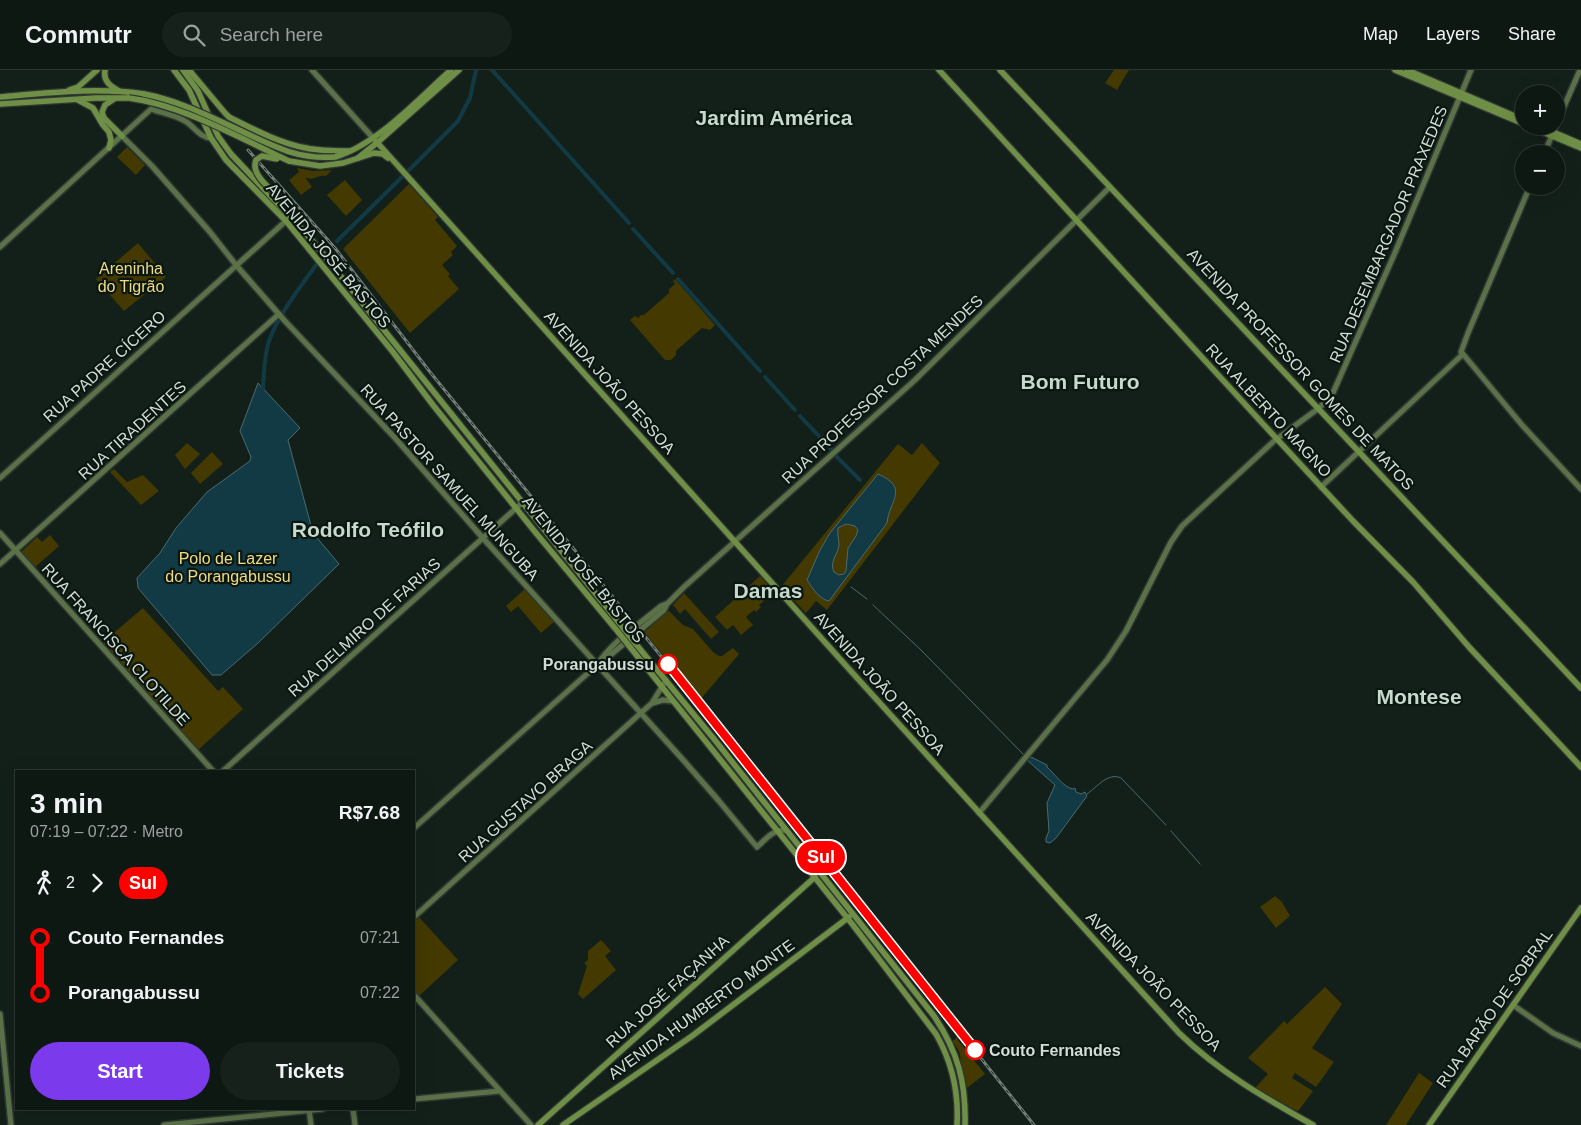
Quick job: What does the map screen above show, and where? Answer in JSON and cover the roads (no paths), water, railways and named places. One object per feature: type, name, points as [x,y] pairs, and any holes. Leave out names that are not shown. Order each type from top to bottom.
[{"type":"main road","points":[[58,92],[78,87],[97,70]]},
{"type":"main road","points":[[105,70],[106,81],[121,92],[174,108],[289,161]]},
{"type":"main road","name":"AVENIDA JOSÉ BASTOS","points":[[174,70],[189,90],[211,138],[226,160],[290,218],[433,405],[516,508],[633,645],[666,680],[934,1016],[956,1054],[965,1092],[965,1125]]},
{"type":"main road","name":"AVENIDA JOSÉ BASTOS","points":[[183,70],[198,91],[218,136],[240,165],[311,239],[523,502],[621,631]]},
{"type":"main road","points":[[189,70],[229,117],[303,148],[349,152]]},
{"type":"main road","points":[[358,158],[451,70]]},
{"type":"main road","points":[[0,104],[117,98],[129,95],[152,96],[177,103],[276,147],[294,153],[316,158],[335,157],[376,141],[459,70]]},
{"type":"main road","name":"RUA ALBERTO MAGNO","points":[[939,70],[1581,767]]},
{"type":"main road","name":"AVENIDA PROFESSOR GOMES DE MATOS","points":[[1000,70],[1581,688]]},
{"type":"main road","points":[[1395,70],[1515,116]]},
{"type":"main road","points":[[1407,70],[1515,120]]},
{"type":"main road","points":[[0,97],[58,92],[121,92]]},
{"type":"main road","points":[[117,98],[105,105],[102,114],[122,136]]},
{"type":"main road","points":[[76,99],[93,108],[102,125],[109,132],[111,140],[108,148]]},
{"type":"main road","points":[[1562,135],[1581,148]]},
{"type":"main road","points":[[1564,135],[1581,144]]},
{"type":"main road","name":"AVENIDA JOÃO PESSOA","points":[[376,141],[734,541],[1183,1037],[1215,1066],[1235,1080],[1270,1102],[1313,1125]]},
{"type":"main road","points":[[290,218],[282,200],[255,171],[255,163],[258,158],[265,156],[283,161],[313,165],[335,164],[380,153],[394,162]]},
{"type":"main road","name":"AVENIDA JOSÉ BASTOS","points":[[633,645],[672,701],[848,918],[928,1022],[944,1050],[952,1071],[956,1090],[957,1125]]},
{"type":"main road","name":"RUA JOSÉ FAÇANHA","points":[[538,1125],[815,877]]},
{"type":"main road","name":"RUA BARÃO DE SOBRAL","points":[[1429,1125],[1581,908]]},
{"type":"main road","name":"AVENIDA HUMBERTO MONTE","points":[[563,1125],[692,1036],[853,914]]},
{"type":"main road","points":[[892,975],[898,970]]},
{"type":"street","points":[[312,70],[376,141]]},
{"type":"street","name":"RUA DESEMBARGADOR PRAXEDES","points":[[979,813],[1108,660],[1178,531],[1200,508],[1277,438],[1331,396],[1394,255],[1471,70]]},
{"type":"street","points":[[1565,105],[1580,70]]},
{"type":"street","points":[[0,247],[151,109],[185,121],[207,138],[211,138]]},
{"type":"street","name":"RUA PASTOR SAMUEL MUNGUBA","points":[[122,136],[182,200],[281,317],[396,439],[719,801],[757,847],[776,831]]},
{"type":"street","name":"RUA PROFESSOR COSTA MENDES","points":[[415,827],[664,610],[667,604],[684,587],[734,541],[945,352],[1110,187]]},
{"type":"street","points":[[1322,488],[1462,353],[1468,333],[1526,195]]},
{"type":"street","name":"RUA PADRE CÍCERO","points":[[0,478],[290,218]]},
{"type":"street","name":"RUA TIRADENTES","points":[[0,564],[281,317]]},
{"type":"street","points":[[1462,353],[1522,425],[1581,489]]},
{"type":"street","name":"RUA DELMIRO DE FARIAS","points":[[224,770],[523,502]]},
{"type":"street","name":"RUA FRANCISCA CLOTILDE","points":[[0,533],[211,770]]},
{"type":"street","name":"RUA GUSTAVO BRAGA","points":[[415,916],[641,714],[652,703],[666,680]]},
{"type":"street","points":[[652,703],[663,700],[672,701]]},
{"type":"street","points":[[776,831],[781,829],[787,831]]},
{"type":"street","points":[[415,997],[531,1125]]},
{"type":"street","points":[[1513,1005],[1553,1033],[1581,1046]]},
{"type":"street","points":[[0,1014],[11,1125]]},
{"type":"street","points":[[415,1100],[500,1091]]},
{"type":"street","points":[[164,1125],[301,1110]]},
{"type":"street","points":[[310,1110],[311,1125]]},
{"type":"street","points":[[353,1110],[354,1125]]},
{"type":"water","name":"Polo de Lazer do Porangabussu","points":[[258,383],[300,428],[288,440],[313,533],[339,564],[258,643],[221,675],[212,675],[138,588],[137,578],[160,553],[176,528],[207,492],[250,461],[251,457],[240,431]]},
{"type":"water","points":[[878,474],[893,484],[895,496],[887,523],[829,601],[819,596],[807,580],[820,550],[830,533]],"holes":[[[846,524],[855,526],[858,530],[848,548],[846,571],[844,574],[839,575],[834,572],[833,568],[833,561],[839,545],[838,528]]]},
{"type":"water","points":[[1031,757],[1047,765],[1066,786],[1075,788],[1076,792],[1081,794],[1085,792],[1087,796],[1056,838],[1050,843],[1046,842],[1049,831],[1047,803],[1055,785],[1027,760]]},
{"type":"waterway","points":[[409,170],[458,121],[470,98],[476,70]]},
{"type":"waterway","points":[[492,70],[629,223]]},
{"type":"waterway","points":[[337,241],[402,177]]},
{"type":"waterway","points":[[633,229],[673,273]]},
{"type":"waterway","points":[[263,388],[264,364],[273,331],[290,302],[316,265]]},
{"type":"waterway","points":[[678,279],[760,371]]},
{"type":"waterway","points":[[765,377],[795,410]]},
{"type":"waterway","points":[[800,416],[832,450]]},
{"type":"waterway","points":[[835,455],[860,480]]},
{"type":"waterway","points":[[851,587],[867,599]]},
{"type":"waterway","points":[[873,605],[921,650],[1025,756]]},
{"type":"waterway","points":[[1087,794],[1107,779],[1112,777],[1121,778],[1166,825]]},
{"type":"waterway","points":[[1171,831],[1200,864]]},
{"type":"railway","points":[[248,150],[335,248],[430,372],[669,666],[1034,1125]]},
{"type":"metro line","name":"Sul","points":[[668,664],[975,1050]]},
{"type":"place","name":"Porangabussu","points":[[668,664]]},
{"type":"place","name":"Couto Fernandes","points":[[975,1050]]},
{"type":"district","name":"Jardim América","points":[[774,118]]},
{"type":"district","name":"Bom Futuro","points":[[1080,382]]},
{"type":"district","name":"Rodolfo Teófilo","points":[[368,530]]},
{"type":"district","name":"Damas","points":[[768,591]]},
{"type":"district","name":"Montese","points":[[1419,697]]},
{"type":"park label","name":"Areninha do Tigrão","points":[[131,277]]}]
